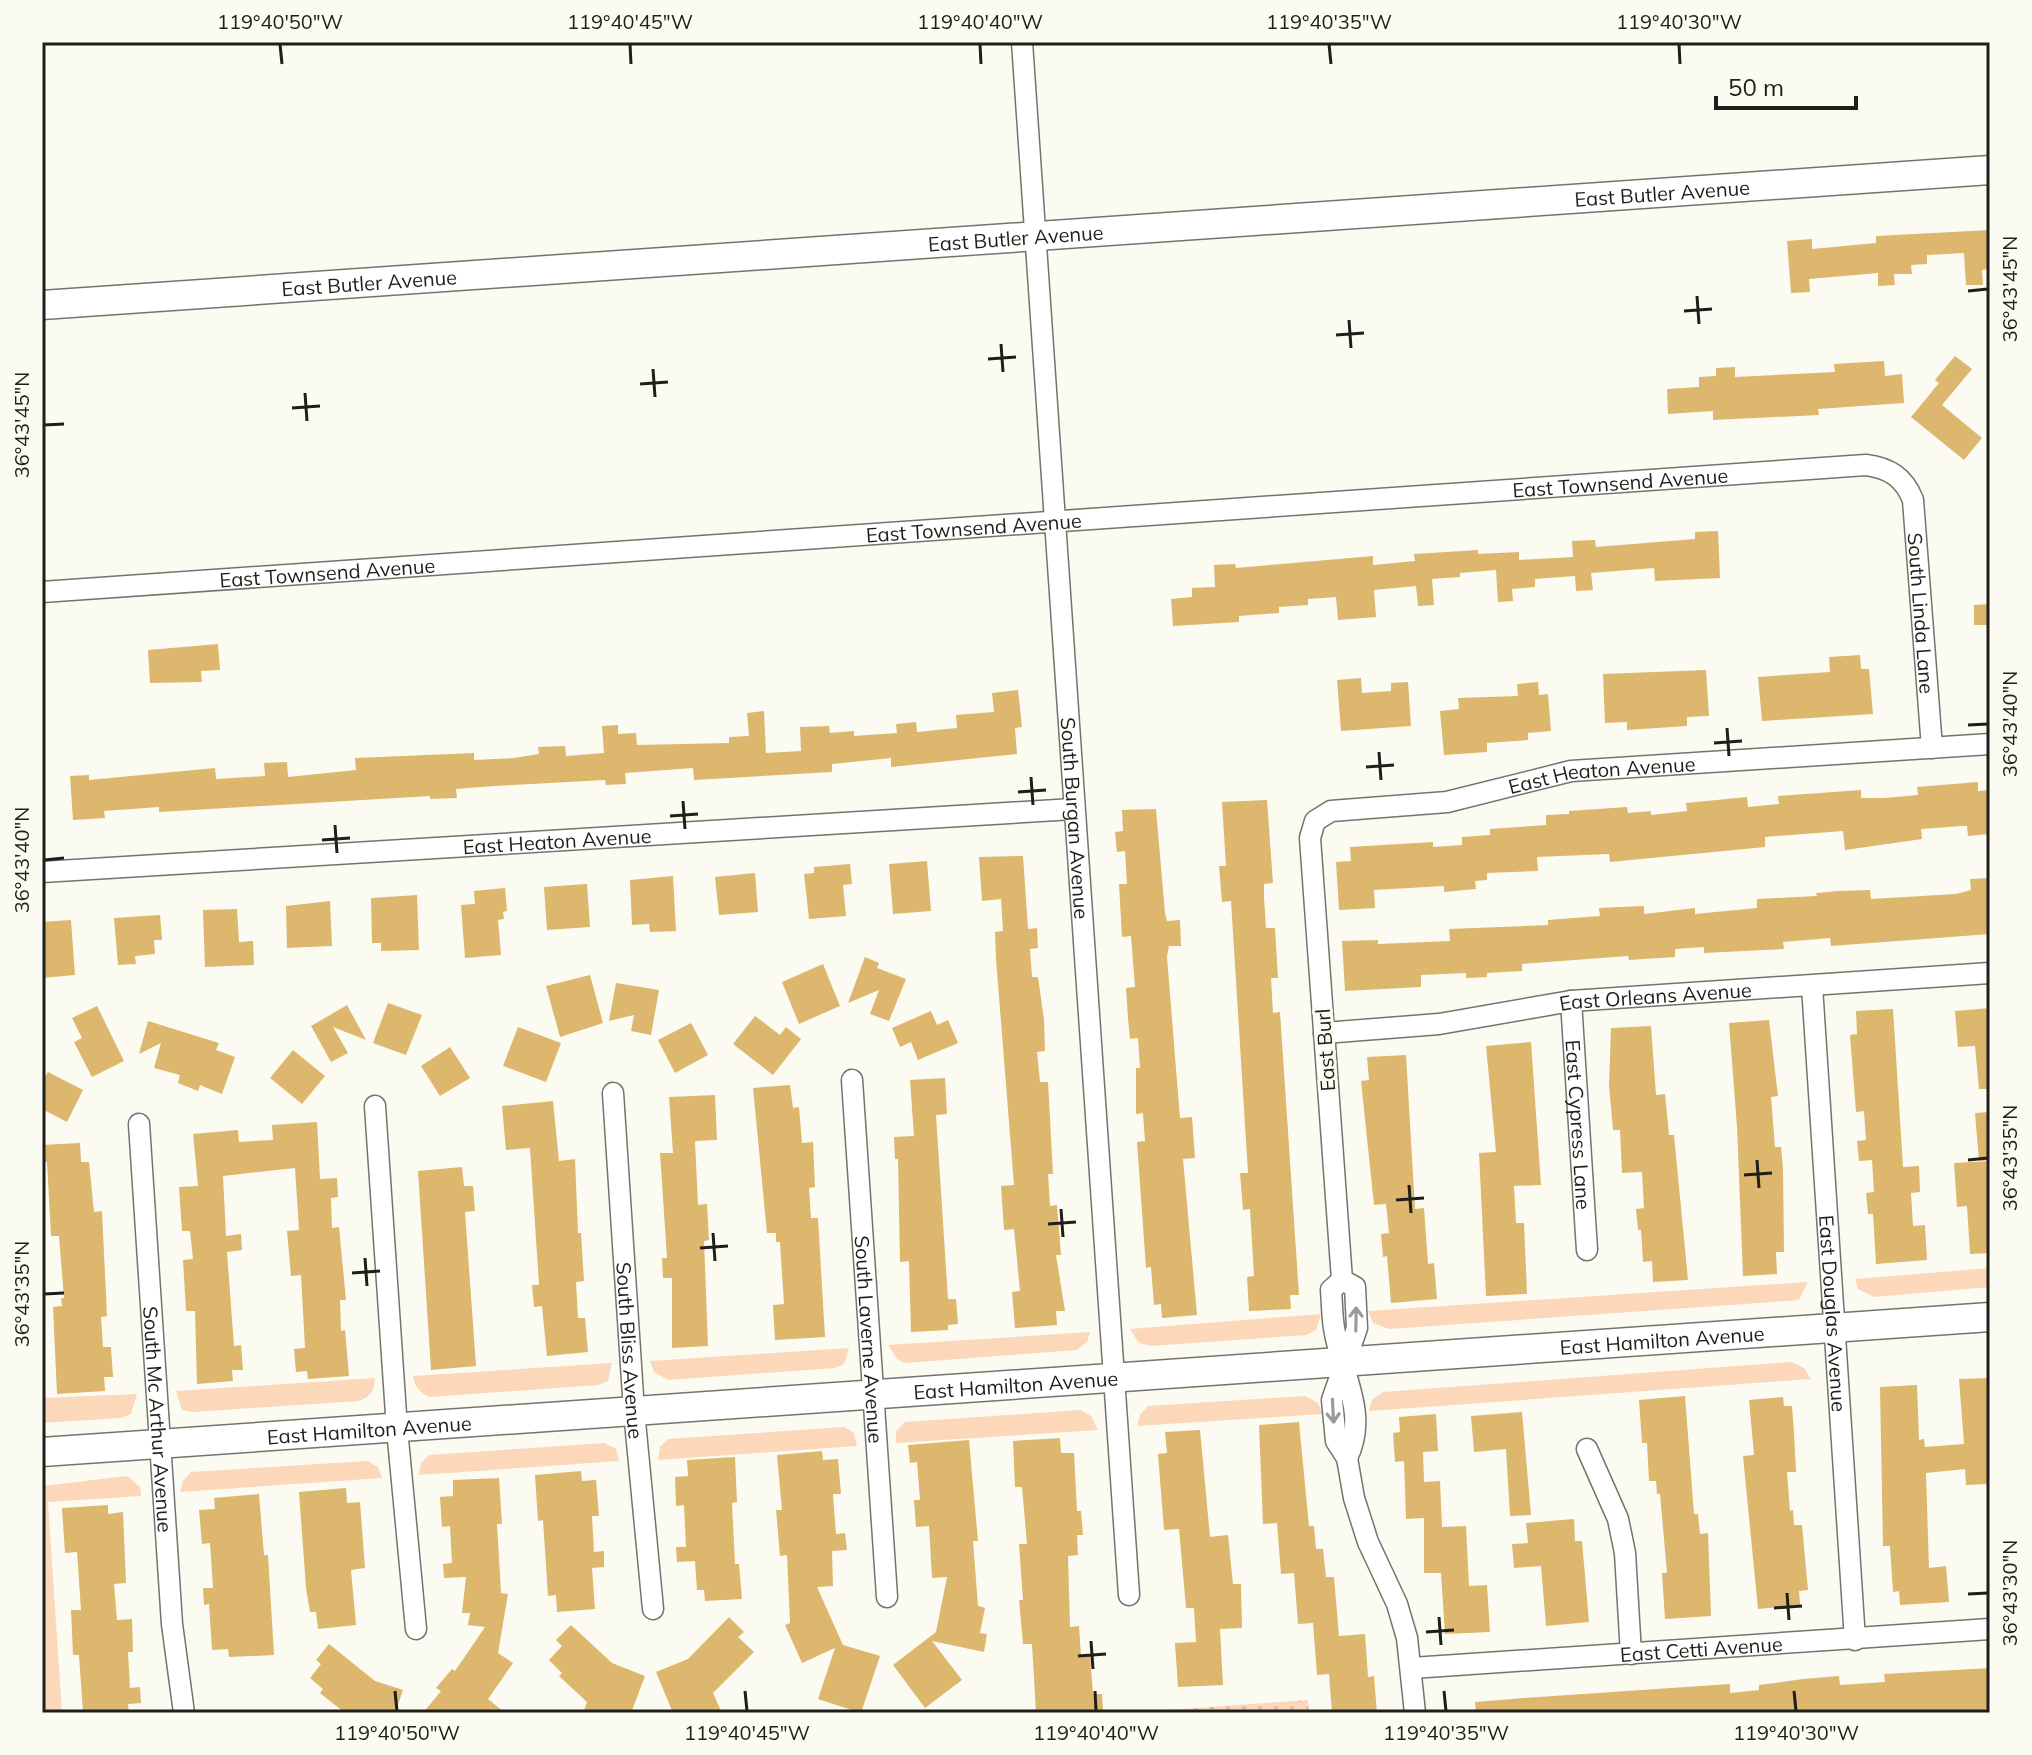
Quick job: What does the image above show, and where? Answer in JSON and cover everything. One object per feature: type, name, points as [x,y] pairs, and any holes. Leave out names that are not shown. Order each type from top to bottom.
[{"type":"street","name":"South Burgan Avenue","points":[[1022,42],[1129,1595]]},
{"type":"street","name":"East Butler Avenue","points":[[42,305],[1990,170]]},
{"type":"street","name":"East Townsend Avenue","points":[[42,592],[1866,465],[1880,467],[1903,480]]},
{"type":"street","name":"South Linda Lane","points":[[1903,480],[1915,511],[1932,748]]},
{"type":"street","name":"East Heaton Avenue","points":[[1315,821],[1331,811],[1469,798],[1571,771],[1990,744]]},
{"type":"street","name":"East Heaton Avenue","points":[[42,872],[1073,809]]},
{"type":"street","name":"East Burl","points":[[1315,821],[1310,838],[1342,1280],[1331,1290],[1334,1329],[1344,1363]]},
{"type":"street","name":"East Orleans Avenue","points":[[1324,1033],[1439,1024],[1571,1001],[1990,973]]},
{"type":"street","name":"East Douglas Avenue","points":[[1812,986],[1855,1640]]},
{"type":"street","name":"East Cypress Lane","points":[[1571,1001],[1587,1250]]},
{"type":"street","name":"South Laverne Avenue","points":[[852,1080],[887,1597]]},
{"type":"street","name":"South Bliss Avenue","points":[[613,1093],[634,1411],[653,1609]]},
{"type":"street","points":[[375,1106],[397,1429],[416,1629]]},
{"type":"street","name":"South Mc Arthur Avenue","points":[[139,1124],[158,1444],[172,1624],[184,1713]]},
{"type":"street","name":"East Hamilton Avenue","points":[[42,1452],[1990,1317]]},
{"type":"street","points":[[1344,1363],[1332,1400],[1336,1441],[1347,1458],[1354,1498],[1368,1542],[1397,1604],[1412,1668],[1415,1713]]},
{"type":"street","points":[[1587,1449],[1618,1519],[1625,1553],[1631,1654]]},
{"type":"street","name":"East Cetti Avenue","points":[[1412,1668],[1990,1629]]},
{"type":"shaded area","points":[[1990,1268],[1990,1287],[1874,1297],[1858,1289],[1855,1279]]},
{"type":"shaded area","points":[[1808,1282],[1799,1300],[1389,1329],[1373,1323],[1368,1311]]},
{"type":"shaded area","points":[[1321,1314],[1316,1330],[1306,1335],[1150,1346],[1139,1343],[1130,1329]]},
{"type":"shaded area","points":[[1090,1332],[1087,1342],[1077,1350],[905,1363],[897,1359],[888,1345]]},
{"type":"shaded area","points":[[849,1348],[844,1364],[835,1368],[668,1380],[654,1372],[650,1361]]},
{"type":"shaded area","points":[[1791,1362],[1804,1368],[1811,1379],[1369,1411],[1372,1400],[1383,1392]]},
{"type":"shaded area","points":[[612,1363],[608,1381],[598,1385],[429,1397],[418,1389],[413,1376]]},
{"type":"shaded area","points":[[375,1378],[371,1393],[358,1401],[193,1412],[182,1410],[176,1391]]},
{"type":"shaded area","points":[[137,1394],[131,1414],[120,1418],[42,1423],[42,1398]]},
{"type":"shaded area","points":[[1305,1396],[1318,1403],[1323,1414],[1137,1426],[1140,1415],[1148,1406]]},
{"type":"shaded area","points":[[1080,1410],[1091,1416],[1098,1430],[896,1443],[896,1431],[905,1422]]},
{"type":"shaded area","points":[[844,1427],[854,1433],[857,1446],[658,1460],[660,1447],[668,1439]]},
{"type":"shaded area","points":[[605,1443],[616,1449],[619,1461],[419,1475],[421,1463],[429,1455]]},
{"type":"shaded area","points":[[367,1461],[378,1467],[382,1478],[180,1492],[183,1481],[191,1472]]},
{"type":"shaded area","points":[[127,1476],[140,1487],[141,1496],[48,1502],[62,1713],[42,1713],[42,1486]]},
{"type":"shaded area","points":[[1308,1700],[1309,1713],[1120,1713],[1141,1712]]},
{"type":"building","points":[[1990,230],[1990,269],[1982,270],[1983,285],[1966,285],[1964,253],[1927,255],[1927,264],[1911,265],[1912,274],[1894,274],[1895,285],[1878,286],[1878,273],[1809,279],[1810,292],[1791,293],[1787,241],[1812,239],[1812,249],[1876,243],[1876,236]]},
{"type":"building","points":[[1955,356],[1972,369],[1942,405],[1982,438],[1964,460],[1911,417],[1939,383],[1935,380]]},
{"type":"building","points":[[1884,361],[1885,376],[1902,374],[1904,403],[1818,409],[1819,415],[1713,420],[1713,411],[1668,414],[1667,389],[1699,387],[1699,377],[1716,376],[1716,368],[1735,367],[1735,377],[1835,372],[1834,364]]},
{"type":"building","points":[[1718,531],[1720,578],[1655,581],[1654,568],[1591,573],[1593,590],[1576,591],[1575,576],[1535,579],[1535,587],[1512,589],[1513,601],[1498,602],[1496,570],[1460,573],[1460,577],[1432,579],[1434,605],[1418,606],[1416,586],[1374,590],[1376,617],[1338,620],[1336,597],[1308,599],[1308,605],[1279,607],[1279,613],[1239,616],[1239,622],[1173,626],[1171,599],[1192,597],[1192,588],[1215,587],[1214,565],[1235,564],[1236,568],[1373,556],[1373,565],[1415,561],[1414,554],[1478,550],[1478,554],[1519,552],[1519,560],[1573,557],[1572,541],[1595,540],[1596,547],[1695,539],[1695,532]]},
{"type":"building","points":[[1990,604],[1990,625],[1974,625],[1974,605]]},
{"type":"building","points":[[218,644],[220,670],[201,671],[202,682],[150,683],[148,650]]},
{"type":"building","points":[[1860,655],[1861,669],[1869,669],[1873,714],[1762,721],[1758,677],[1830,672],[1829,657]]},
{"type":"building","points":[[1706,670],[1709,716],[1687,717],[1687,726],[1627,730],[1627,722],[1605,723],[1603,674]]},
{"type":"building","points":[[1361,678],[1362,693],[1391,691],[1391,683],[1408,682],[1411,726],[1341,731],[1337,680]]},
{"type":"building","points":[[1538,682],[1539,695],[1548,694],[1551,731],[1528,733],[1528,740],[1487,743],[1487,752],[1444,755],[1440,711],[1459,709],[1458,698],[1518,696],[1517,684]]},
{"type":"building","points":[[1018,690],[1022,727],[1015,728],[1017,754],[891,767],[891,758],[832,764],[832,772],[694,780],[693,768],[625,773],[626,784],[606,785],[605,780],[456,789],[457,798],[430,799],[430,796],[159,812],[159,807],[104,811],[105,818],[73,820],[70,776],[89,775],[89,780],[215,768],[216,779],[265,776],[264,763],[287,762],[288,777],[356,770],[355,758],[474,753],[474,760],[514,758],[539,754],[538,747],[565,746],[566,756],[604,753],[602,726],[618,725],[618,734],[636,733],[637,745],[729,743],[729,737],[749,736],[747,713],[764,711],[766,753],[801,751],[800,727],[829,726],[830,733],[854,731],[854,736],[897,733],[896,724],[916,722],[917,732],[957,728],[956,715],[994,712],[992,693]]},
{"type":"building","points":[[1978,782],[1978,791],[1990,790],[1990,834],[1968,836],[1967,826],[1921,829],[1922,839],[1845,850],[1843,831],[1765,837],[1765,847],[1610,862],[1609,854],[1537,857],[1538,871],[1487,873],[1487,880],[1475,881],[1476,889],[1444,892],[1444,886],[1374,890],[1375,908],[1339,910],[1336,862],[1351,861],[1350,847],[1433,842],[1433,847],[1462,845],[1462,837],[1490,835],[1490,829],[1546,825],[1546,815],[1569,814],[1569,811],[1627,807],[1628,813],[1651,811],[1651,815],[1687,811],[1686,803],[1747,797],[1748,807],[1779,804],[1778,796],[1861,790],[1861,798],[1884,798],[1918,795],[1917,787]]},
{"type":"building","points":[[1267,800],[1273,883],[1264,884],[1264,898],[1266,928],[1275,928],[1278,978],[1271,978],[1273,1013],[1280,1012],[1299,1295],[1290,1295],[1291,1309],[1249,1311],[1247,1277],[1254,1276],[1250,1209],[1243,1210],[1240,1173],[1248,1173],[1231,901],[1222,902],[1219,866],[1226,866],[1222,802]]},
{"type":"building","points":[[1156,809],[1165,913],[1167,921],[1180,920],[1181,946],[1169,946],[1167,957],[1180,1118],[1192,1117],[1195,1158],[1183,1159],[1197,1315],[1162,1318],[1161,1304],[1154,1305],[1151,1267],[1146,1268],[1137,1142],[1145,1141],[1143,1113],[1136,1114],[1136,1068],[1140,1068],[1138,1038],[1130,1039],[1126,988],[1135,987],[1131,936],[1122,937],[1119,884],[1127,884],[1125,851],[1117,852],[1115,832],[1123,831],[1122,810]]},
{"type":"building","points":[[1023,856],[1028,929],[1037,928],[1038,948],[1030,949],[1032,977],[1038,977],[1045,1051],[1037,1052],[1040,1082],[1048,1082],[1053,1174],[1048,1174],[1050,1206],[1057,1205],[1061,1255],[1056,1255],[1065,1311],[1056,1311],[1057,1325],[1015,1328],[1012,1292],[1020,1291],[1014,1229],[1004,1230],[1001,1186],[1014,1185],[996,959],[995,932],[1003,931],[1001,899],[982,901],[979,857]]},
{"type":"building","points":[[927,861],[931,911],[893,914],[889,864]]},
{"type":"building","points":[[850,864],[852,884],[843,885],[846,916],[809,919],[804,874],[814,873],[814,867]]},
{"type":"building","points":[[755,873],[758,912],[719,915],[715,877]]},
{"type":"building","points":[[673,876],[676,931],[650,932],[649,924],[632,925],[630,880]]},
{"type":"building","points":[[1990,878],[1990,934],[1831,946],[1830,938],[1783,942],[1784,949],[1704,953],[1704,947],[1675,949],[1675,957],[1629,960],[1628,956],[1522,964],[1522,971],[1487,973],[1487,977],[1466,978],[1466,973],[1421,975],[1421,987],[1345,991],[1342,941],[1378,940],[1378,944],[1450,941],[1449,929],[1548,925],[1548,920],[1600,916],[1599,908],[1644,906],[1644,914],[1695,908],[1695,914],[1757,908],[1757,899],[1817,896],[1816,893],[1838,891],[1870,890],[1871,899],[1956,894],[1971,890],[1970,879]]},
{"type":"building","points":[[587,884],[590,927],[547,930],[544,887]]},
{"type":"building","points":[[505,888],[507,911],[503,912],[504,919],[498,920],[501,955],[465,958],[461,905],[475,904],[474,891]]},
{"type":"building","points":[[417,895],[419,950],[381,951],[381,943],[372,943],[371,898]]},
{"type":"building","points":[[330,901],[332,946],[287,948],[286,906]]},
{"type":"building","points":[[237,909],[239,942],[253,941],[254,965],[205,967],[203,910]]},
{"type":"building","points":[[160,915],[162,940],[154,940],[155,954],[135,956],[136,964],[118,965],[114,918]]},
{"type":"building","points":[[71,920],[75,975],[42,978],[42,922]]},
{"type":"building","points":[[865,957],[879,963],[877,968],[906,979],[889,1021],[870,1014],[879,990],[848,1003]]},
{"type":"building","points":[[823,964],[840,1006],[799,1024],[782,982]]},
{"type":"building","points":[[590,975],[603,1023],[560,1037],[546,986]]},
{"type":"building","points":[[616,983],[659,990],[651,1035],[631,1031],[634,1015],[609,1021]]},
{"type":"building","points":[[388,1003],[422,1015],[406,1055],[373,1043]]},
{"type":"building","points":[[347,1005],[366,1040],[333,1027],[348,1053],[331,1062],[311,1026]]},
{"type":"building","points":[[97,1006],[124,1061],[92,1077],[74,1042],[82,1038],[72,1018]]},
{"type":"building","points":[[1990,1008],[1990,1089],[1979,1089],[1975,1046],[1958,1047],[1955,1011]]},
{"type":"building","points":[[1893,1009],[1903,1167],[1919,1166],[1920,1192],[1911,1193],[1913,1226],[1925,1225],[1927,1260],[1876,1264],[1873,1214],[1868,1214],[1866,1193],[1874,1192],[1872,1160],[1859,1161],[1857,1141],[1866,1140],[1864,1111],[1856,1112],[1850,1035],[1857,1034],[1856,1011]]},
{"type":"building","points":[[931,1011],[937,1025],[948,1020],[958,1043],[918,1060],[911,1042],[900,1047],[892,1028]]},
{"type":"building","points":[[755,1016],[780,1035],[786,1027],[801,1039],[773,1075],[733,1044]]},
{"type":"building","points":[[1769,1020],[1778,1096],[1771,1097],[1775,1147],[1781,1147],[1783,1168],[1784,1252],[1776,1252],[1777,1274],[1743,1276],[1729,1023]]},
{"type":"building","points":[[148,1021],[219,1043],[216,1050],[235,1057],[222,1094],[200,1085],[198,1091],[178,1083],[180,1075],[154,1068],[161,1043],[139,1054]]},
{"type":"building","points":[[691,1023],[708,1055],[675,1073],[658,1040]]},
{"type":"building","points":[[1651,1026],[1656,1095],[1665,1094],[1669,1135],[1674,1135],[1688,1280],[1653,1282],[1652,1261],[1643,1262],[1636,1209],[1644,1208],[1642,1172],[1622,1173],[1620,1130],[1613,1130],[1609,1085],[1611,1028]]},
{"type":"building","points":[[518,1027],[561,1043],[546,1082],[503,1066]]},
{"type":"building","points":[[1531,1042],[1541,1185],[1514,1186],[1516,1223],[1524,1223],[1527,1294],[1486,1296],[1479,1153],[1496,1152],[1486,1046]]},
{"type":"building","points":[[450,1047],[470,1078],[440,1096],[421,1066]]},
{"type":"building","points":[[293,1050],[325,1076],[302,1104],[270,1078]]},
{"type":"building","points":[[1406,1055],[1415,1209],[1424,1208],[1428,1264],[1434,1263],[1437,1299],[1391,1303],[1387,1256],[1383,1257],[1381,1234],[1389,1233],[1386,1204],[1374,1205],[1361,1081],[1369,1080],[1367,1057]]},
{"type":"building","points":[[48,1072],[83,1090],[67,1122],[42,1109],[42,1082]]},
{"type":"building","points":[[945,1078],[947,1114],[936,1115],[948,1299],[956,1299],[958,1324],[948,1325],[948,1330],[911,1332],[909,1261],[900,1262],[898,1159],[895,1159],[894,1137],[914,1136],[910,1080]]},
{"type":"building","points":[[790,1085],[793,1108],[799,1107],[802,1143],[813,1142],[815,1187],[809,1188],[811,1218],[818,1218],[825,1337],[775,1340],[773,1305],[784,1304],[780,1242],[776,1242],[776,1233],[767,1233],[753,1088]]},
{"type":"building","points":[[715,1095],[717,1140],[695,1141],[698,1205],[707,1204],[709,1240],[704,1241],[708,1346],[672,1348],[672,1278],[663,1278],[662,1258],[667,1258],[660,1153],[673,1153],[669,1097]]},
{"type":"building","points":[[553,1101],[559,1161],[575,1159],[578,1233],[581,1233],[584,1281],[576,1282],[578,1318],[585,1318],[588,1352],[547,1356],[542,1306],[534,1307],[532,1285],[539,1285],[530,1148],[506,1150],[502,1106]]},
{"type":"building","points":[[1990,1112],[1990,1160],[1979,1161],[1975,1113]]},
{"type":"building","points":[[317,1122],[320,1179],[337,1178],[338,1197],[331,1198],[332,1228],[339,1227],[346,1300],[340,1300],[341,1331],[345,1330],[349,1376],[308,1379],[307,1371],[296,1372],[294,1349],[305,1348],[301,1275],[291,1276],[287,1231],[299,1230],[295,1168],[223,1176],[226,1236],[241,1234],[242,1250],[227,1252],[234,1346],[241,1345],[243,1370],[232,1370],[233,1381],[197,1384],[195,1311],[186,1311],[183,1260],[193,1259],[190,1231],[182,1231],[179,1187],[198,1186],[193,1134],[238,1130],[239,1142],[273,1140],[272,1125]]},
{"type":"building","points":[[80,1143],[81,1162],[89,1162],[94,1212],[102,1211],[107,1316],[101,1317],[103,1347],[111,1347],[113,1377],[104,1377],[105,1391],[57,1394],[53,1307],[62,1306],[61,1298],[64,1298],[59,1236],[51,1236],[47,1162],[42,1162],[42,1145]]},
{"type":"building","points":[[1990,1161],[1990,1253],[1970,1254],[1967,1206],[1957,1207],[1954,1163]]},
{"type":"building","points":[[462,1167],[464,1186],[473,1186],[475,1211],[465,1212],[476,1366],[431,1370],[418,1171]]},
{"type":"building","points":[[1990,1378],[1990,1484],[1966,1485],[1965,1469],[1926,1473],[1929,1568],[1946,1566],[1949,1602],[1900,1605],[1899,1591],[1893,1592],[1890,1546],[1883,1546],[1880,1387],[1917,1385],[1919,1440],[1924,1439],[1925,1447],[1964,1444],[1959,1379]]},
{"type":"building","points":[[1685,1396],[1694,1514],[1698,1514],[1700,1534],[1708,1533],[1711,1616],[1665,1619],[1662,1573],[1667,1573],[1660,1494],[1657,1494],[1656,1481],[1649,1481],[1647,1443],[1642,1443],[1639,1400]]},
{"type":"building","points":[[1783,1397],[1784,1406],[1792,1406],[1796,1472],[1787,1472],[1790,1511],[1793,1510],[1794,1525],[1802,1525],[1808,1590],[1799,1591],[1800,1605],[1758,1609],[1743,1456],[1754,1455],[1749,1400]]},
{"type":"building","points":[[1522,1412],[1531,1515],[1510,1516],[1506,1449],[1474,1452],[1471,1416]]},
{"type":"building","points":[[1436,1414],[1438,1451],[1423,1452],[1424,1482],[1440,1481],[1442,1527],[1466,1526],[1469,1586],[1487,1585],[1490,1632],[1445,1634],[1441,1573],[1424,1573],[1424,1518],[1406,1519],[1404,1461],[1395,1462],[1393,1433],[1400,1432],[1399,1417]]},
{"type":"building","points":[[1299,1422],[1309,1526],[1314,1526],[1316,1549],[1323,1549],[1326,1577],[1334,1577],[1339,1636],[1365,1634],[1368,1677],[1374,1676],[1377,1713],[1332,1713],[1329,1674],[1317,1675],[1313,1623],[1298,1624],[1294,1573],[1281,1574],[1277,1523],[1263,1524],[1259,1425]]},
{"type":"building","points":[[1200,1430],[1210,1537],[1228,1535],[1233,1584],[1241,1584],[1242,1628],[1220,1629],[1223,1685],[1178,1687],[1175,1643],[1196,1642],[1194,1608],[1186,1608],[1179,1529],[1164,1530],[1158,1454],[1167,1453],[1165,1432]]},
{"type":"building","points":[[1060,1438],[1061,1453],[1074,1453],[1077,1511],[1081,1511],[1083,1535],[1077,1535],[1078,1555],[1068,1556],[1070,1627],[1079,1626],[1081,1656],[1090,1655],[1093,1694],[1102,1694],[1103,1710],[1036,1713],[1032,1644],[1023,1644],[1019,1600],[1023,1600],[1019,1544],[1027,1544],[1022,1487],[1015,1487],[1013,1441]]},
{"type":"building","points":[[969,1440],[978,1541],[973,1541],[978,1606],[985,1608],[980,1633],[987,1634],[984,1652],[932,1641],[962,1680],[925,1708],[893,1665],[936,1632],[947,1577],[932,1578],[929,1526],[916,1527],[914,1500],[920,1500],[917,1462],[910,1463],[908,1445]]},
{"type":"building","points":[[822,1451],[823,1460],[838,1459],[841,1494],[833,1494],[836,1534],[845,1533],[847,1550],[832,1551],[833,1586],[817,1587],[843,1645],[880,1656],[861,1713],[818,1699],[835,1648],[802,1663],[785,1625],[790,1623],[787,1555],[780,1556],[776,1510],[782,1510],[777,1455]]},
{"type":"building","points":[[735,1457],[737,1502],[732,1503],[735,1564],[739,1564],[742,1599],[705,1601],[704,1590],[697,1590],[695,1561],[677,1562],[676,1547],[686,1547],[684,1505],[676,1506],[675,1477],[688,1476],[687,1460]]},
{"type":"building","points":[[581,1471],[582,1481],[596,1480],[599,1516],[592,1516],[594,1552],[604,1551],[604,1567],[592,1568],[595,1609],[557,1612],[556,1595],[548,1596],[543,1520],[538,1521],[535,1475]]},
{"type":"building","points":[[499,1478],[502,1524],[497,1524],[501,1593],[508,1594],[498,1653],[513,1663],[488,1699],[505,1713],[423,1713],[441,1691],[436,1688],[452,1669],[455,1671],[485,1627],[468,1625],[470,1613],[462,1613],[466,1577],[444,1578],[443,1564],[452,1563],[450,1526],[442,1527],[440,1497],[453,1496],[453,1480]]},
{"type":"building","points":[[346,1488],[347,1503],[360,1502],[365,1568],[351,1570],[356,1625],[318,1629],[316,1612],[310,1612],[306,1588],[299,1492]]},
{"type":"building","points":[[259,1494],[264,1555],[268,1555],[274,1655],[229,1657],[228,1649],[212,1650],[209,1604],[204,1605],[203,1588],[213,1588],[210,1543],[202,1544],[199,1510],[215,1509],[214,1498]]},
{"type":"building","points":[[108,1505],[108,1514],[123,1512],[126,1583],[114,1584],[117,1620],[132,1619],[133,1652],[128,1652],[130,1688],[140,1687],[141,1703],[128,1704],[129,1713],[83,1713],[79,1655],[73,1655],[71,1610],[81,1610],[77,1552],[65,1553],[62,1508]]},
{"type":"building","points":[[1574,1519],[1575,1541],[1582,1541],[1589,1622],[1546,1626],[1541,1566],[1514,1568],[1512,1544],[1528,1543],[1526,1523]]},
{"type":"building","points":[[729,1617],[744,1632],[738,1637],[754,1652],[713,1693],[722,1713],[673,1713],[656,1672],[688,1659]]},
{"type":"building","points":[[571,1625],[612,1663],[645,1676],[631,1713],[583,1713],[587,1702],[559,1676],[562,1673],[549,1660],[562,1646],[556,1640]]},
{"type":"building","points":[[329,1644],[375,1681],[403,1690],[395,1713],[345,1713],[320,1693],[323,1689],[310,1678],[321,1664],[316,1660]]},
{"type":"building","points":[[1990,1668],[1990,1713],[1476,1713],[1475,1702],[1730,1684],[1730,1693],[1759,1690],[1759,1685],[1803,1679],[1839,1676],[1840,1685],[1885,1682],[1884,1674]]}]
